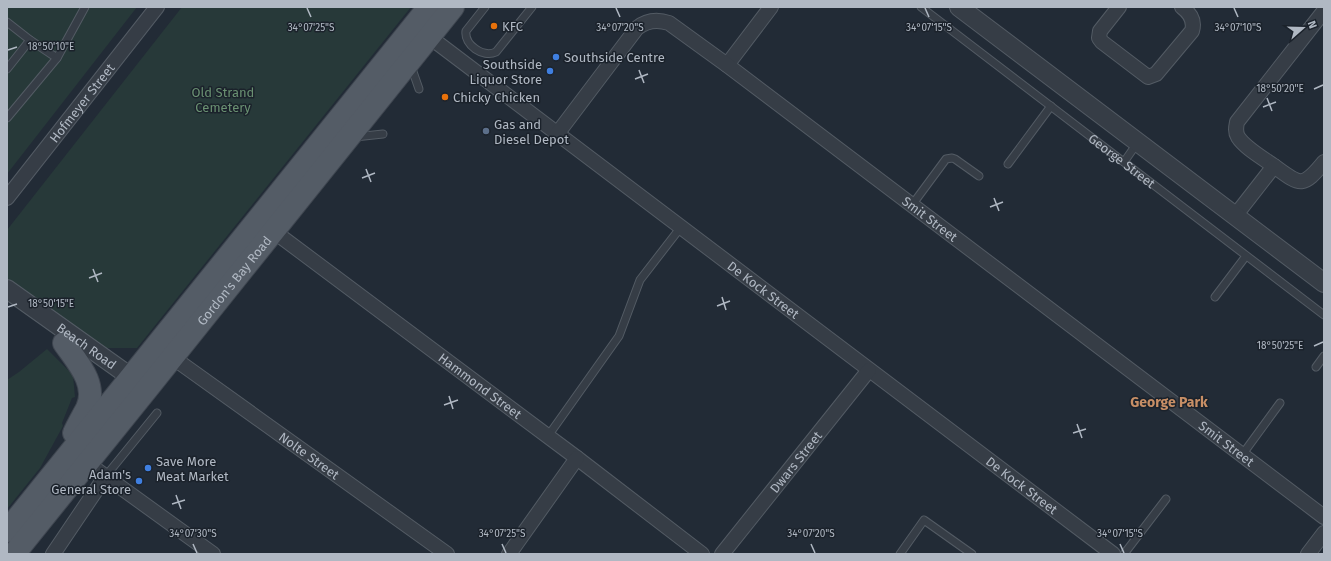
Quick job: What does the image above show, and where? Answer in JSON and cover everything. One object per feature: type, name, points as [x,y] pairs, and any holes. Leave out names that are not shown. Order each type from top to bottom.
[{"type":"main road","name":"Gordon's Bay Road","points":[[7,531],[62,464],[135,389],[172,357],[266,225],[348,138],[410,62],[422,31],[429,7]]},
{"type":"main road","name":"Gordon's Bay Road","points":[[14,554],[87,463],[135,389],[266,225],[422,31],[453,7]]},
{"type":"main road","points":[[62,464],[69,443],[88,407],[91,394],[89,382],[84,372],[64,343]]},
{"type":"street","name":"Hofmeyer Street","points":[[7,198],[158,7]]},
{"type":"street","points":[[727,65],[771,7]]},
{"type":"street","name":"George Street","points":[[959,7],[1324,283]]},
{"type":"street","points":[[1119,7],[1100,31],[1099,38],[1102,42],[1148,77],[1156,74],[1192,30],[1194,24],[1184,8]]},
{"type":"street","points":[[1324,11],[1237,122],[1235,130],[1237,137],[1245,144],[1289,177],[1302,182],[1313,176],[1324,162]]},
{"type":"street","name":"Smit Street","points":[[557,134],[632,33],[642,24],[656,20],[669,23],[727,65],[1324,517]]},
{"type":"street","name":"De Kock Street","points":[[422,31],[1113,554]]},
{"type":"street","points":[[1235,216],[1274,166]]},
{"type":"street","name":"Hammond Street","points":[[266,225],[548,436],[702,554]]},
{"type":"street","name":"Beach Road","points":[[7,289],[135,389]]},
{"type":"street","name":"Beach Road","points":[[7,304],[135,389]]},
{"type":"street","name":"Nolte Street","points":[[172,357],[447,554]]},
{"type":"street","name":"Dwars Street","points":[[722,554],[869,370]]},
{"type":"street","points":[[509,554],[577,458]]},
{"type":"street","points":[[87,463],[213,554]]},
{"type":"street","points":[[53,554],[105,477]]},
{"type":"street","points":[[1308,554],[1324,533]]},
{"type":"lane","points":[[7,118],[57,58],[85,7]]},
{"type":"lane","points":[[485,7],[466,31],[466,34],[469,43],[482,53],[489,54],[496,52],[532,7]]},
{"type":"lane","name":"George Street","points":[[921,7],[1324,314]]},
{"type":"lane","points":[[7,22],[57,58]]},
{"type":"lane","points":[[7,69],[30,40]]},
{"type":"lane","points":[[410,62],[419,89]]},
{"type":"lane","points":[[1008,164],[1051,106]]},
{"type":"lane","points":[[348,138],[383,134]]},
{"type":"lane","points":[[1124,162],[1138,142]]},
{"type":"lane","points":[[912,205],[946,159],[955,159],[979,176]]},
{"type":"lane","points":[[548,436],[619,336],[640,280],[680,227]]},
{"type":"lane","points":[[1215,297],[1246,256]]},
{"type":"lane","points":[[1316,367],[1324,356]]},
{"type":"lane","points":[[1242,455],[1280,403]]},
{"type":"lane","points":[[105,477],[157,413]]},
{"type":"lane","points":[[1124,554],[1166,499]]},
{"type":"lane","points":[[900,554],[924,520],[972,554]]},
{"type":"green space","points":[[7,7],[137,7],[7,174]]},
{"type":"green space","name":"Old Strand Cemetery","points":[[182,7],[411,7],[137,348],[105,348],[7,278],[7,230]]},
{"type":"green space","points":[[47,349],[73,375],[75,397],[72,398],[62,423],[63,426],[40,468],[7,509],[7,380]]},
{"type":"place","name":"KFC","points":[[494,26]]},
{"type":"place","name":"Southside Centre","points":[[556,57]]},
{"type":"place","name":"Southside Liquor Store","points":[[550,71]]},
{"type":"place","name":"Chicky Chicken","points":[[445,97]]},
{"type":"place","name":"Gas and Diesel Depot","points":[[486,131]]},
{"type":"place","name":"Save More Meat Market","points":[[148,468]]},
{"type":"place","name":"Adam's General Store","points":[[139,481]]},
{"type":"district","name":"George Park","points":[[1169,402]]}]
